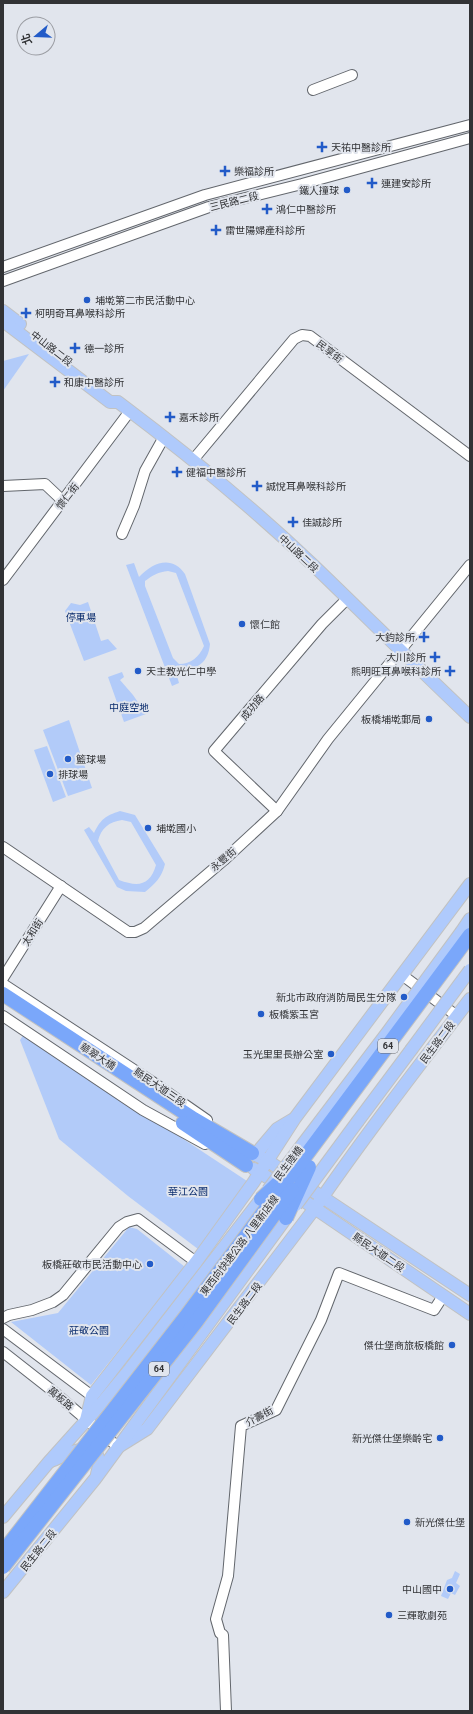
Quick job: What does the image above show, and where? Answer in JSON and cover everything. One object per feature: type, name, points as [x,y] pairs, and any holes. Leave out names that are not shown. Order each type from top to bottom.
[{"type":"highway","name":"東西向快速公路 八里新店線","points":[[3,1567],[66,1489],[196,1322],[466,933]]},
{"type":"highway","name":"東西向快速公路 八里新店線","points":[[3,1552],[470,951]]},
{"type":"highway","name":"華翠大橋","points":[[3,994],[191,1122]]},
{"type":"highway","name":"華翠大橋","points":[[3,1005],[191,1122]]},
{"type":"highway","points":[[191,1122],[251,1157]]},
{"type":"highway","points":[[261,1199],[307,1162]]},
{"type":"highway","points":[[286,1218],[307,1162]]},
{"type":"main road","name":"中山路二段","points":[[3,311],[114,396],[118,402],[193,460],[296,550],[400,652],[470,717]]},
{"type":"main road","name":"中山路二段","points":[[3,321],[110,402],[118,402]]},
{"type":"main road","points":[[3,1517],[86,1420],[97,1400],[260,1173],[295,1118],[470,884]]},
{"type":"main road","name":"民生陸橋","points":[[97,1400],[185,1298],[387,1033],[466,933],[470,919]]},
{"type":"main road","points":[[118,1447],[470,970]]},
{"type":"main road","name":"民生路二段","points":[[3,1592],[95,1479],[118,1447],[147,1430],[315,1208],[380,1116],[470,999]]},
{"type":"main road","points":[[251,1157],[277,1129],[295,1118]]},
{"type":"main road","name":"縣民大道三段","points":[[251,1157],[268,1160],[295,1180]]},
{"type":"main road","name":"縣民大道三段","points":[[251,1157],[260,1173],[288,1190]]},
{"type":"main road","name":"縣民大道二段","points":[[295,1180],[470,1295]]},
{"type":"main road","name":"縣民大道二段","points":[[288,1190],[470,1314]]},
{"type":"main road","points":[[48,1463],[78,1451],[93,1449],[98,1455],[99,1462],[99,1468],[95,1479]]},
{"type":"street","points":[[313,90],[352,75]]},
{"type":"street","name":"三民路二段","points":[[3,267],[205,194],[339,161],[470,125]]},
{"type":"street","name":"三民路二段","points":[[3,281],[209,207],[302,184],[470,138]]},
{"type":"street","name":"民享街","points":[[193,460],[294,339],[302,335],[310,336],[470,456]]},
{"type":"street","name":"懷仁街","points":[[3,580],[130,411]]},
{"type":"street","points":[[122,534],[134,506],[145,471],[164,437]]},
{"type":"street","points":[[3,486],[45,484],[64,500]]},
{"type":"street","name":"永豐街","points":[[3,847],[128,932],[135,932],[144,928],[224,860],[277,811],[328,739],[470,565]]},
{"type":"street","name":"成功路","points":[[277,811],[214,751],[322,624],[347,599]]},
{"type":"street","name":"太和街","points":[[3,978],[60,886]]},
{"type":"street","points":[[402,975],[457,1016]]},
{"type":"street","name":"縣民大道三段","points":[[3,984],[156,1084],[251,1157]]},
{"type":"street","name":"縣民大道三段","points":[[3,1016],[143,1110],[183,1134],[251,1157]]},
{"type":"street","points":[[3,1318],[9,1315],[32,1310],[53,1302],[63,1295],[100,1248],[119,1227],[127,1222],[138,1219],[196,1262]]},
{"type":"street","name":"介壽街","points":[[226,1711],[223,1635],[220,1633],[216,1619],[228,1576],[241,1426],[276,1410],[321,1320],[338,1273],[434,1310],[443,1296]]},
{"type":"street","name":"萬板路","points":[[3,1329],[97,1400]]},
{"type":"street","name":"萬板路","points":[[3,1352],[54,1392],[118,1447]]},
{"type":"green space","points":[[29,354],[3,391],[3,361]]},
{"type":"green space","points":[[134,563],[139,577],[156,564],[162,563],[174,564],[185,574],[210,644],[206,657],[199,665],[189,669],[175,669],[179,683],[172,686],[126,565]],"holes":[[[168,571],[176,573],[204,646],[194,659],[183,664],[179,664],[173,658],[145,586],[145,581],[156,574]]]},
{"type":"green space","name":"停車場","points":[[88,602],[101,641],[108,639],[117,649],[84,661],[65,611],[71,603],[80,605]]},
{"type":"green space","name":"中庭空地","points":[[122,672],[124,677],[120,680],[133,695],[146,714],[124,722],[108,677]]},
{"type":"green space","name":"籃球場","points":[[69,720],[92,788],[68,796],[43,730]]},
{"type":"green space","name":"排球場","points":[[47,746],[66,797],[53,802],[34,750]]},
{"type":"green space","points":[[120,811],[135,815],[165,864],[158,880],[145,892],[126,891],[117,887],[84,830],[89,827],[94,833],[99,824],[107,816]],"holes":[[[122,820],[131,822],[156,865],[147,881],[137,884],[119,880],[98,841],[103,829],[109,824]]]},
{"type":"green space","name":"華江公園","points":[[24,1034],[247,1181],[198,1249],[128,1196],[59,1139],[20,1040]]},
{"type":"green space","name":"莊敬公園","points":[[129,1227],[137,1229],[185,1267],[91,1385],[11,1322],[58,1313]]},
{"type":"green space","points":[[455,1571],[460,1574],[456,1583],[460,1586],[455,1595],[451,1593],[448,1599],[441,1596],[447,1580],[452,1578]]},
{"type":"place","name":"天祐中醫診所","points":[[322,147]]},
{"type":"place","name":"樂福診所","points":[[225,171]]},
{"type":"place","name":"連建安診所","points":[[372,183]]},
{"type":"place","name":"鐵人撞球","points":[[347,190]]},
{"type":"place","name":"鴻仁中醫診所","points":[[267,209]]},
{"type":"place","name":"雷世陽婦產科診所","points":[[216,230]]},
{"type":"place","name":"埔墘第二市民活動中心","points":[[87,300]]},
{"type":"place","name":"柯明奇耳鼻喉科診所","points":[[26,313]]},
{"type":"place","name":"德一診所","points":[[75,348]]},
{"type":"place","name":"和康中醫診所","points":[[55,382]]},
{"type":"place","name":"嘉禾診所","points":[[170,417]]},
{"type":"place","name":"健福中醫診所","points":[[177,472]]},
{"type":"place","name":"誠悅耳鼻喉科診所","points":[[257,486]]},
{"type":"place","name":"佳誠診所","points":[[293,522]]},
{"type":"place","name":"懷仁館","points":[[242,624]]},
{"type":"place","name":"大鈞診所","points":[[424,637]]},
{"type":"place","name":"大川診所","points":[[435,657]]},
{"type":"place","name":"天主教光仁中學","points":[[138,671]]},
{"type":"place","name":"熊明旺耳鼻喉科診所","points":[[450,671]]},
{"type":"place","name":"板橋埔墘郵局","points":[[429,719]]},
{"type":"place","name":"籃球場","points":[[68,759]]},
{"type":"place","name":"排球場","points":[[50,774]]},
{"type":"place","name":"埔墘國小","points":[[148,828]]},
{"type":"place","name":"新北市政府消防局民生分隊","points":[[404,997]]},
{"type":"place","name":"板橋紫玉宮","points":[[261,1014]]},
{"type":"place","name":"玉光里里長辦公室","points":[[331,1054]]},
{"type":"place","name":"板橋莊敬市民活動中心","points":[[150,1264]]},
{"type":"place","name":"傑仕堡商旅板橋館","points":[[452,1345]]},
{"type":"place","name":"新光傑仕堡樂齡宅","points":[[440,1438]]},
{"type":"place","name":"新光傑仕堡","points":[[407,1522]]},
{"type":"place","name":"中山國中","points":[[450,1589]]},
{"type":"place","name":"三輝歌劇苑","points":[[389,1615]]}]
